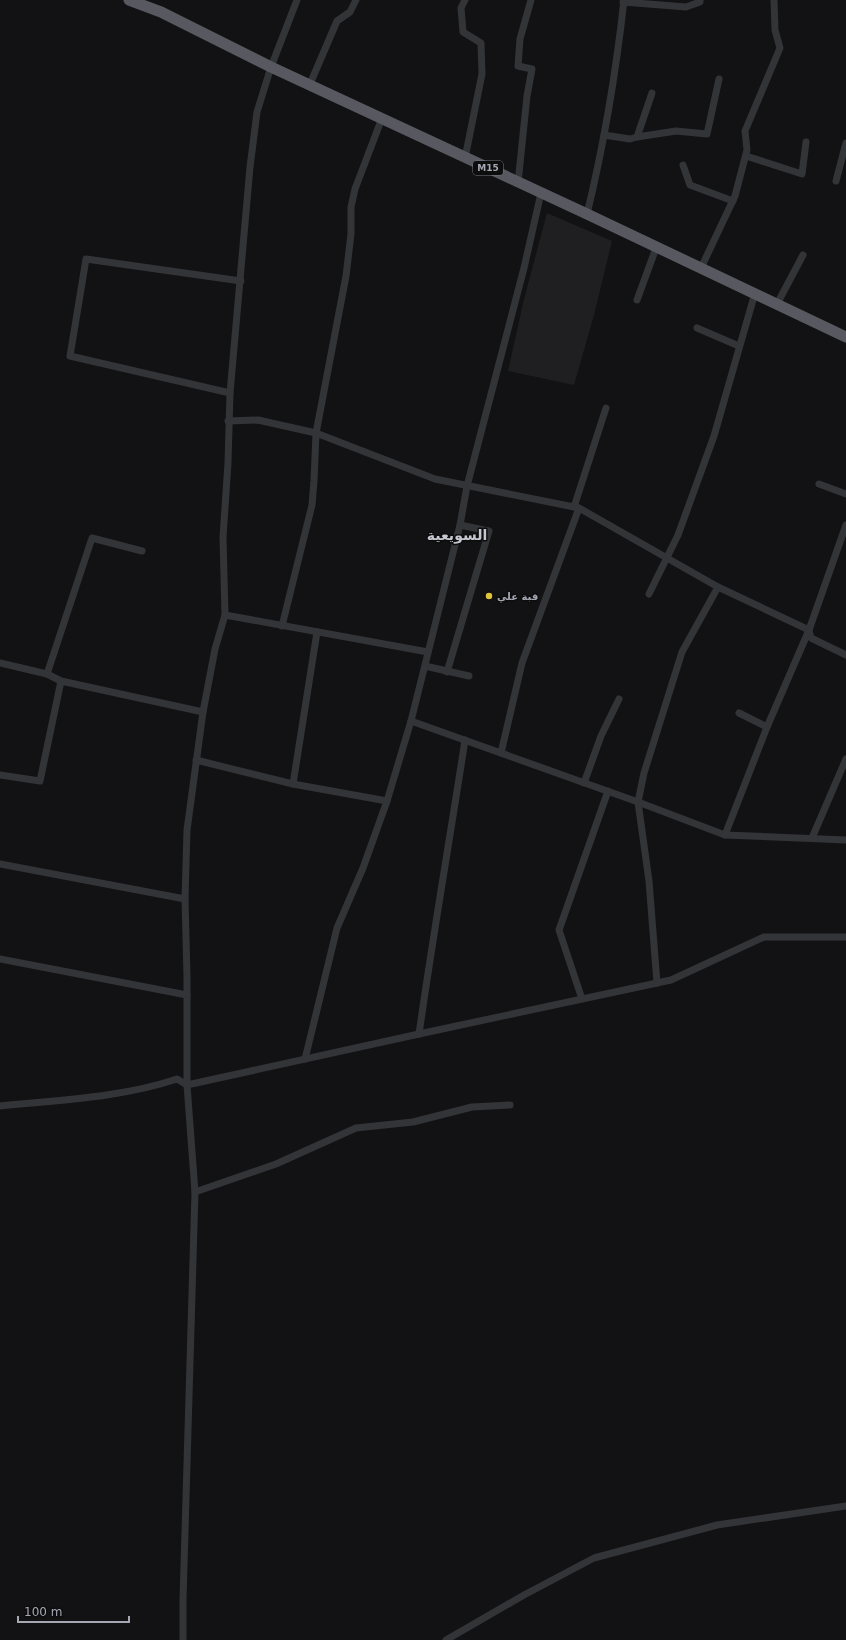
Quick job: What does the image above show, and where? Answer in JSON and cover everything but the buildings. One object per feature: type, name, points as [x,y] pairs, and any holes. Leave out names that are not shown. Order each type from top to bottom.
[{"type":"highway","name":"M15","points":[[130,0],[167,15],[271,67],[587,214],[656,248],[845,334]]},
{"type":"street","points":[[183,1640],[182,1600],[195,1192],[187,1085],[185,899],[186,830],[203,712],[215,649],[225,615],[223,537],[228,463],[228,421],[250,167],[258,112],[271,67],[297,0]]},
{"type":"street","points":[[310,84],[337,21],[350,12],[356,0]]},
{"type":"street","points":[[465,0],[461,8],[462,32],[481,43],[482,74],[465,158]]},
{"type":"street","points":[[518,183],[527,96],[532,69],[518,66],[520,39],[531,0]]},
{"type":"street","points":[[587,214],[598,168],[610,104],[624,1],[686,7],[700,2],[700,0]]},
{"type":"street","points":[[701,268],[733,201],[746,156],[747,150],[745,131],[780,48],[775,30],[774,0]]},
{"type":"street","points":[[604,135],[630,139],[676,131],[707,134],[719,79]]},
{"type":"street","points":[[637,137],[652,93]]},
{"type":"street","points":[[282,626],[312,505],[316,433],[346,276],[351,234],[352,201],[355,189],[382,118]]},
{"type":"street","points":[[746,156],[802,174],[806,142]]},
{"type":"street","points":[[836,181],[846,143]]},
{"type":"street","points":[[684,165],[690,185],[733,201]]},
{"type":"street","points":[[305,1059],[337,928],[363,868],[387,801],[411,721],[460,525],[467,486],[524,268],[541,193]]},
{"type":"street","points":[[638,300],[656,248]]},
{"type":"street","points":[[777,304],[804,256]]},
{"type":"street","points":[[230,393],[70,356],[86,259],[241,281]]},
{"type":"street","points":[[649,594],[678,535],[714,436],[755,293]]},
{"type":"street","points":[[697,328],[739,346]]},
{"type":"street","points":[[501,753],[522,663],[576,507],[606,408]]},
{"type":"street","points":[[228,421],[258,420],[316,433],[435,479],[576,507],[718,586],[809,630]]},
{"type":"street","points":[[819,484],[846,494]]},
{"type":"street","points":[[447,672],[488,531],[460,525]]},
{"type":"street","points":[[725,835],[767,727],[809,630],[846,525]]},
{"type":"street","points":[[47,674],[92,538],[142,551]]},
{"type":"street","points":[[657,983],[649,881],[638,802],[644,773],[682,652],[718,586]]},
{"type":"street","points":[[225,615],[428,652]]},
{"type":"street","points":[[809,630],[811,638],[846,655]]},
{"type":"street","points":[[293,784],[317,632]]},
{"type":"street","points":[[0,662],[47,674],[61,680],[203,712]]},
{"type":"street","points":[[425,666],[469,676]]},
{"type":"street","points":[[0,775],[40,781],[61,680]]},
{"type":"street","points":[[584,783],[601,736],[619,699]]},
{"type":"street","points":[[738,714],[767,727]]},
{"type":"street","points":[[411,721],[608,791],[725,835],[846,840]]},
{"type":"street","points":[[419,1034],[433,932],[465,740]]},
{"type":"street","points":[[812,838],[846,759]]},
{"type":"street","points":[[196,760],[293,784],[387,801]]},
{"type":"street","points":[[582,999],[559,930],[608,791]]},
{"type":"street","points":[[0,864],[185,899]]},
{"type":"street","points":[[0,1106],[102,1096],[155,1086],[177,1079],[187,1085],[657,983],[670,980],[764,937],[846,937]]},
{"type":"street","points":[[0,959],[187,995]]},
{"type":"street","points":[[195,1192],[276,1164],[356,1128],[413,1122],[472,1107],[510,1105]]},
{"type":"street","points":[[446,1640],[524,1595],[594,1558],[717,1525],[846,1506]]},
{"type":"shaded area","points":[[547,213],[612,241],[594,315],[574,385],[508,371],[524,299]]},
{"type":"place","name":"قبة علي","points":[[489,596]]},
{"type":"district","name":"السويعية","points":[[457,535]]}]
